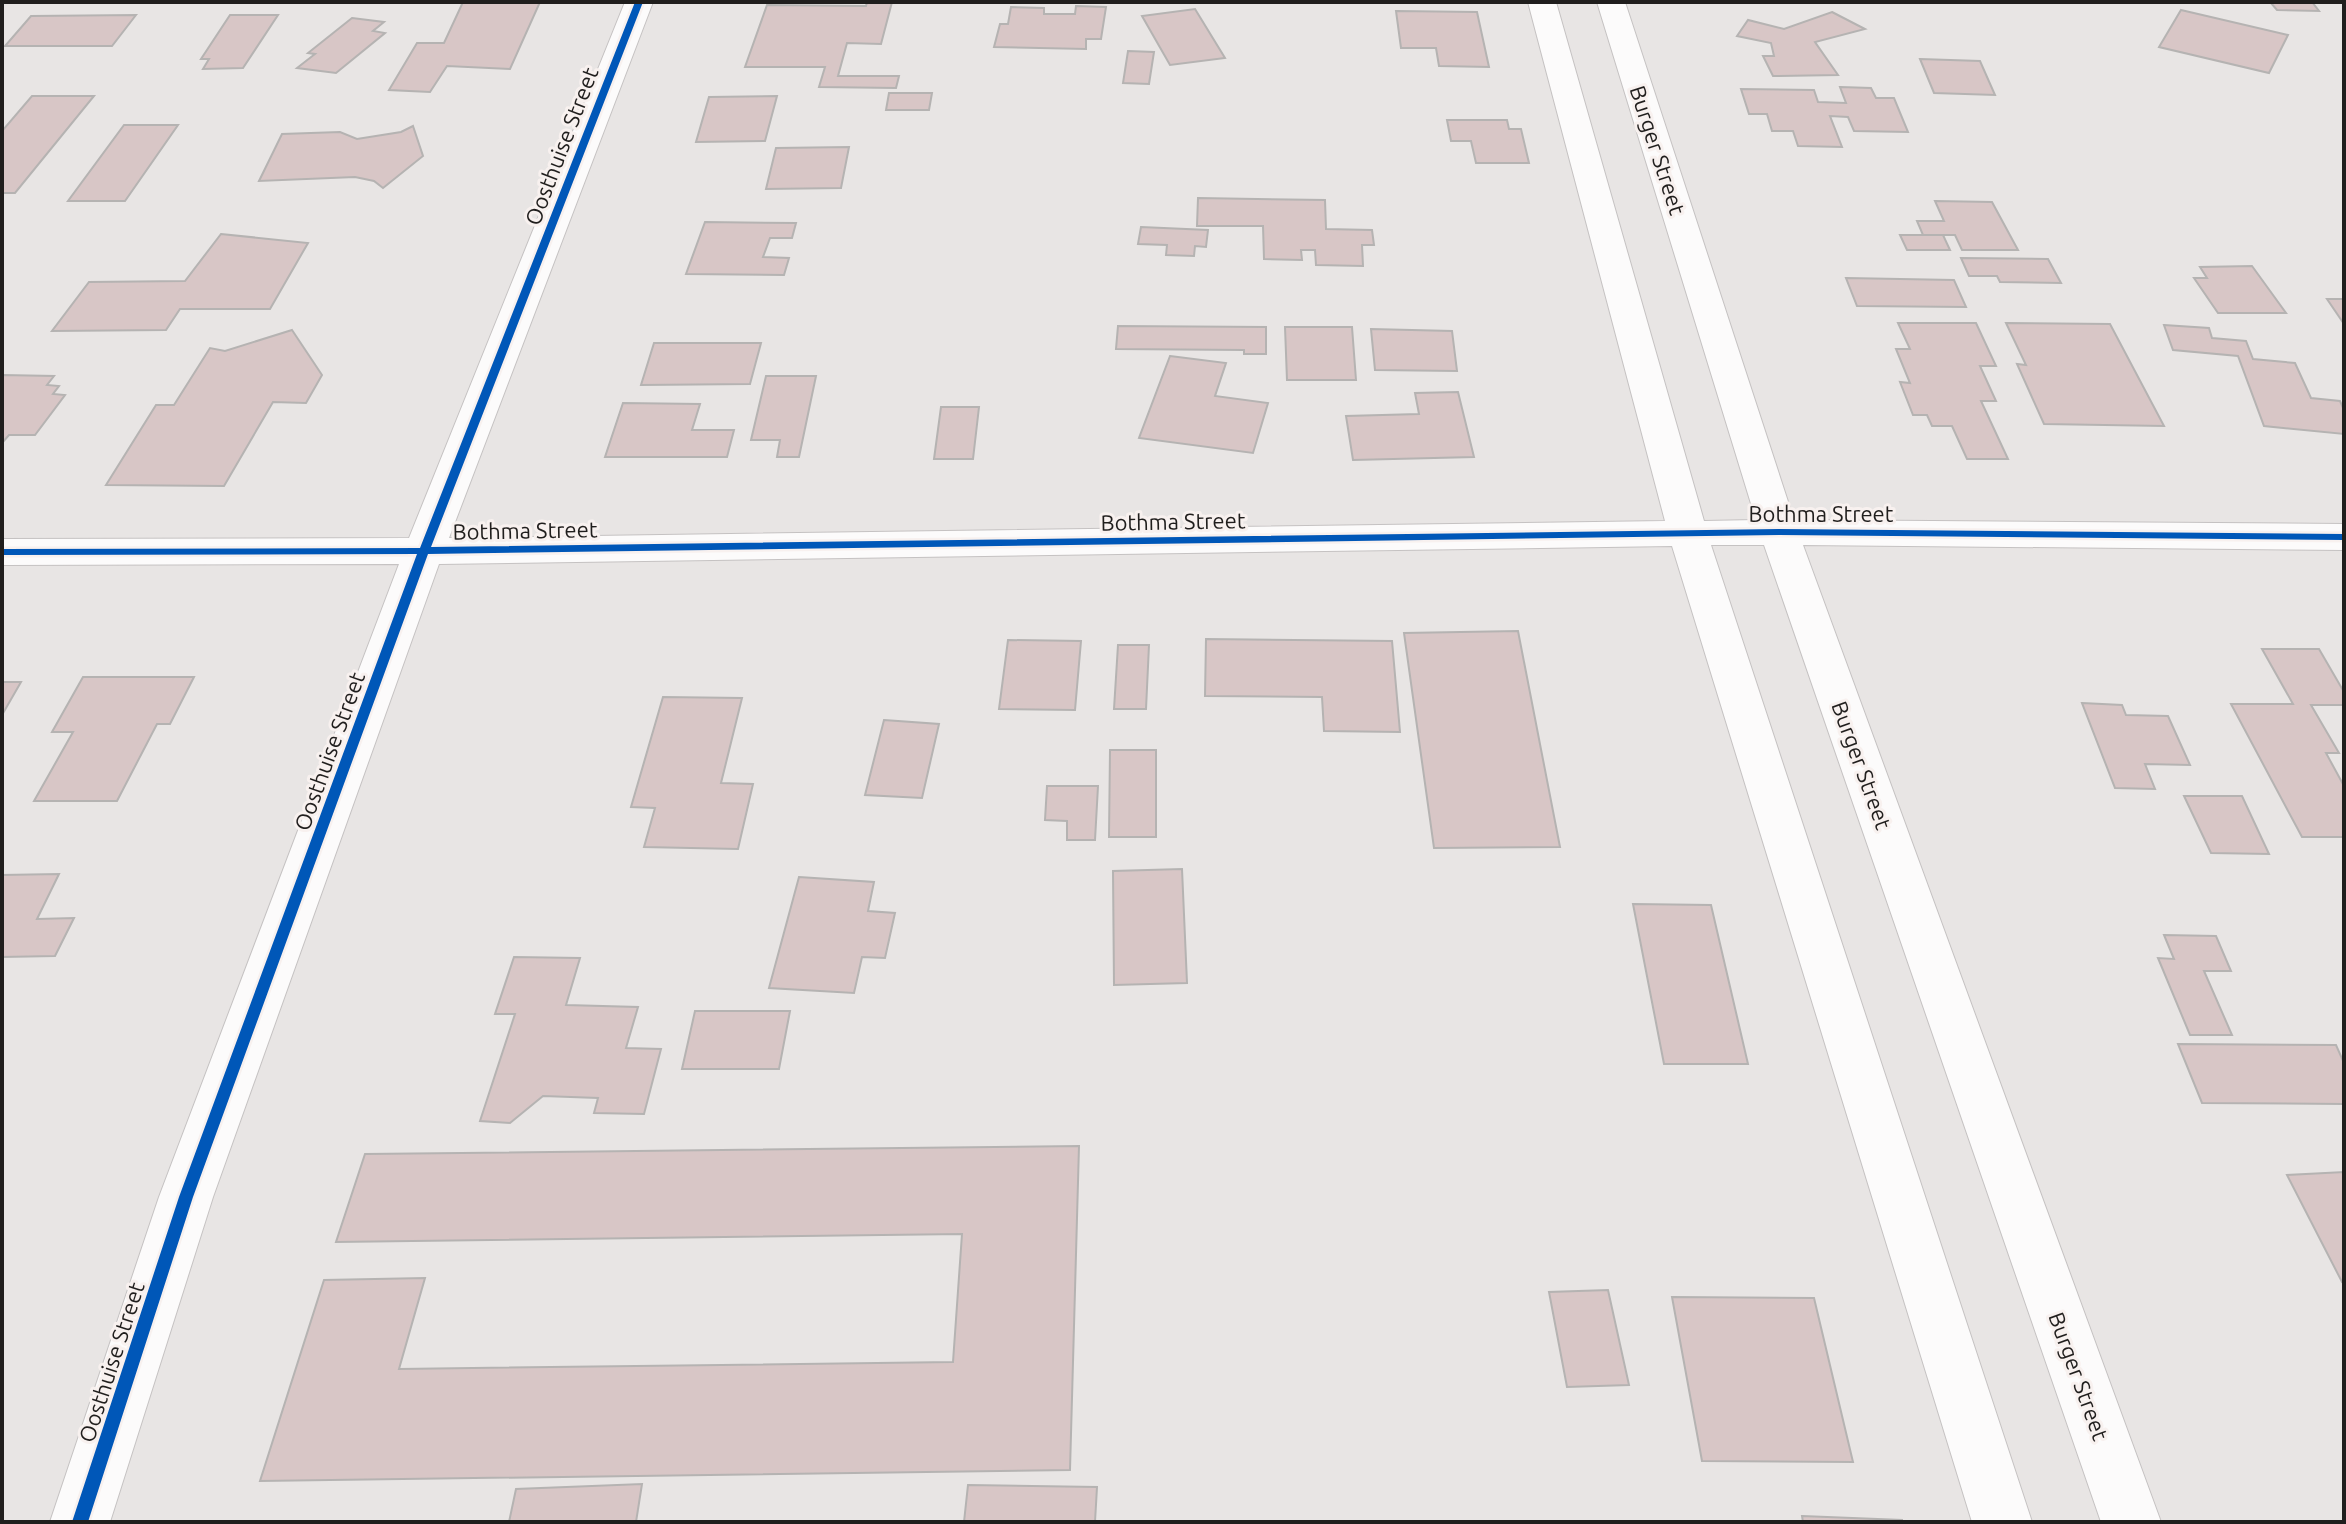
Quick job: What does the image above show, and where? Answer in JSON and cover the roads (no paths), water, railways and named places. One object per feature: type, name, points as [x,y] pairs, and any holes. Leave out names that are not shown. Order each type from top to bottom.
[{"type":"street","name":"Oosthuise Street","points":[[80,1522],[186,1197],[424,551],[639,2]]},
{"type":"street","points":[[1542,2],[1688,534],[2002,1522]]},
{"type":"street","name":"Burger Street","points":[[1611,2],[1779,532],[2131,1522]]},
{"type":"street","name":"Bothma Street","points":[[2,552],[424,551],[1779,532],[2344,537]]}]
